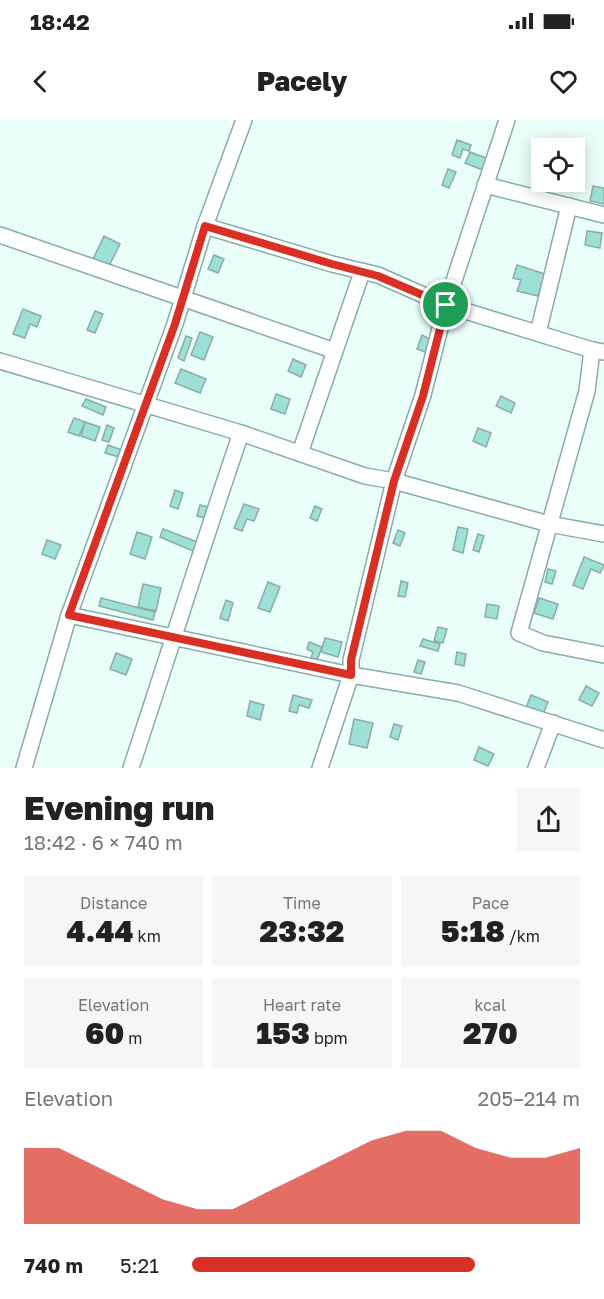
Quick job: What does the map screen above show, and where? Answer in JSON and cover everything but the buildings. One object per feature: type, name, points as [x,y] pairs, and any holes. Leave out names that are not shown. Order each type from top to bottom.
[{"type":"street","points":[[24,768],[69,615],[183,298],[205,226],[244,120]]},
{"type":"street","points":[[320,768],[351,675],[351,660],[394,481],[423,396],[446,305],[507,120]]},
{"type":"street","points":[[485,185],[604,215]]},
{"type":"street","points":[[538,333],[569,206]]},
{"type":"street","points":[[205,226],[378,276],[446,305],[598,351],[519,633],[543,644],[604,655]]},
{"type":"street","points":[[0,235],[335,351]]},
{"type":"street","points":[[300,453],[362,272]]},
{"type":"street","points":[[0,361],[241,433],[365,476],[394,481],[549,524],[604,534]]},
{"type":"street","points":[[131,768],[241,433]]},
{"type":"street","points":[[69,615],[351,675],[458,693],[604,740]]},
{"type":"street","points":[[537,768],[553,723]]},
{"type":"route","points":[[205,226],[378,276],[446,305],[423,396],[394,481],[351,660],[351,675],[69,615],[175,324],[205,226]]}]
